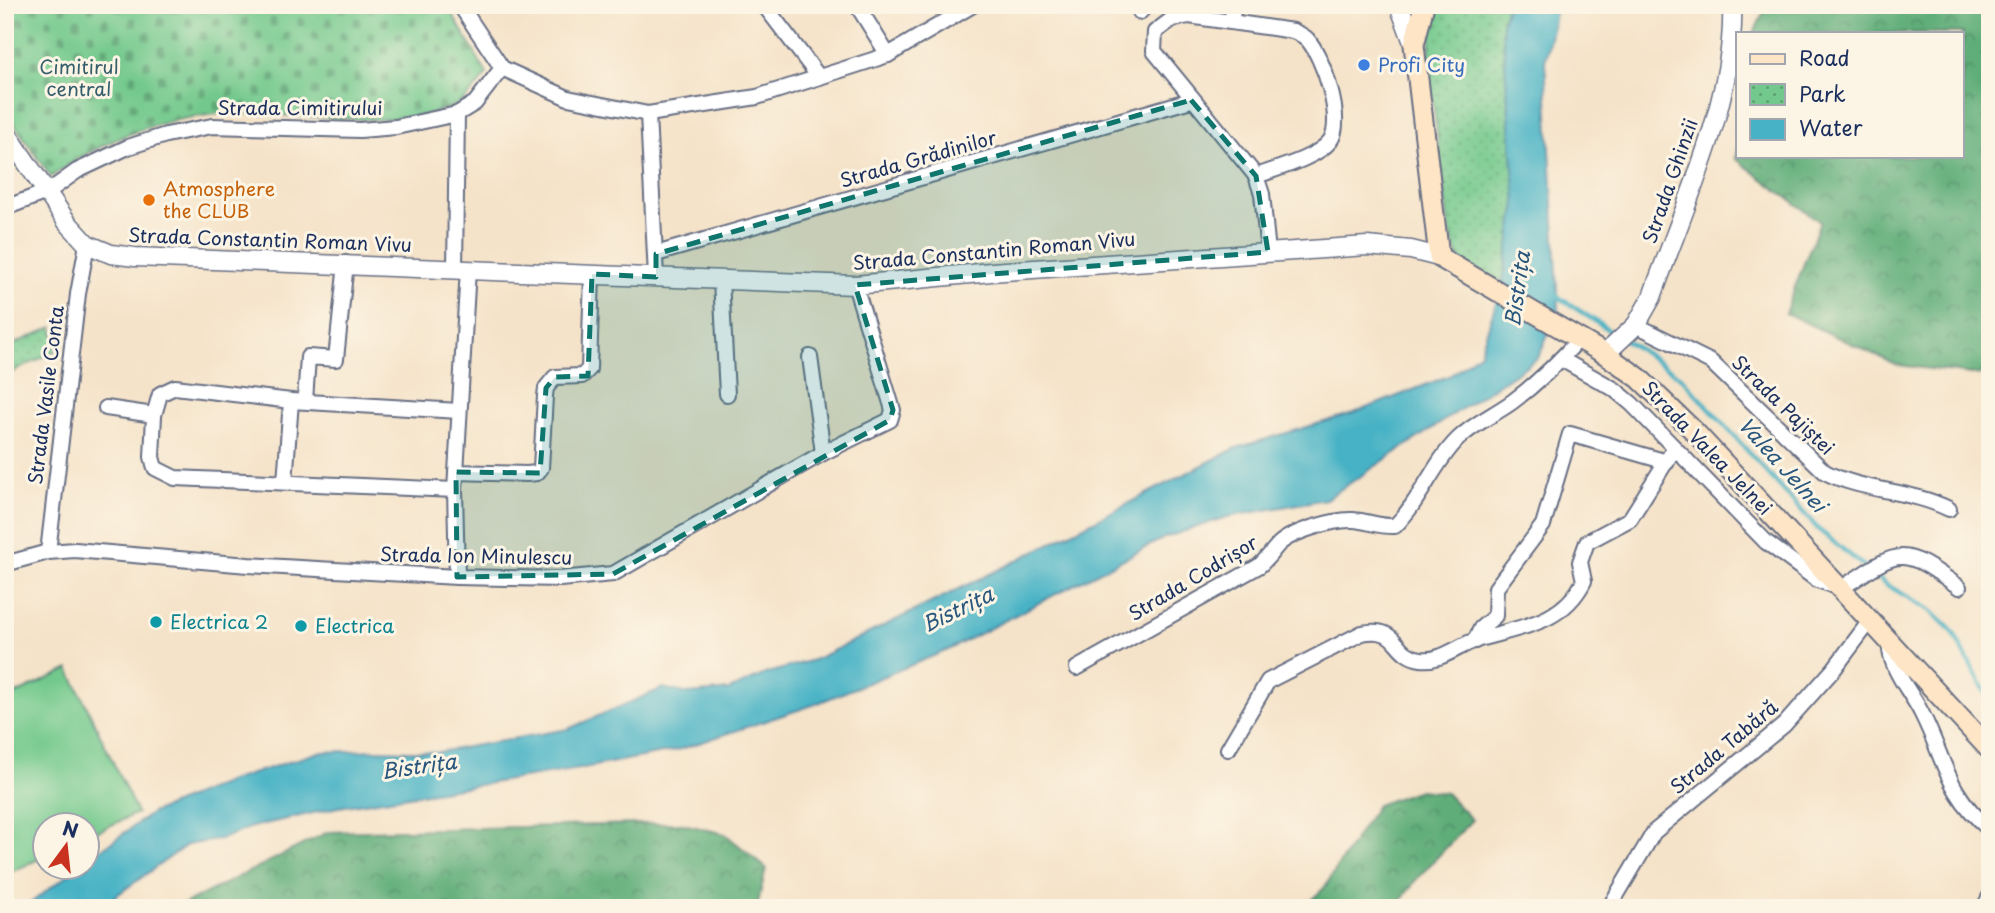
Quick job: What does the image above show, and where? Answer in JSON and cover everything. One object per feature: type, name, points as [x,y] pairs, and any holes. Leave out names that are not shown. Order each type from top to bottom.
[{"type":"main road","points":[[1424,5],[1414,45],[1439,257]]},
{"type":"main road","name":"Strada Valea Jelnei","points":[[1439,257],[1579,339],[1609,351],[1695,432],[1990,750]]},
{"type":"street","points":[[460,5],[502,68],[568,98],[648,114],[757,97],[888,55],[973,5]]},
{"type":"street","points":[[764,5],[819,77]]},
{"type":"street","points":[[1232,22],[1233,5]]},
{"type":"street","points":[[1399,5],[1414,45]]},
{"type":"street","name":"Strada Ghinzii","points":[[1609,351],[1634,327],[1652,297],[1725,89],[1734,37],[1732,5]]},
{"type":"street","points":[[865,9],[888,55]]},
{"type":"street","points":[[1255,176],[1318,151],[1329,142],[1335,129],[1336,112],[1317,54],[1306,38],[1293,31],[1189,16],[1172,19],[1155,32],[1154,51],[1255,176],[1262,194],[1268,251]]},
{"type":"street","name":"Strada Cimitirului","points":[[5,208],[49,191],[76,171],[128,147],[166,135],[212,126],[360,130],[396,127],[457,114],[475,103],[502,68]]},
{"type":"street","name":"Strada Grădinilor","points":[[656,254],[1191,100]]},
{"type":"street","points":[[457,114],[461,269],[455,490],[457,577]]},
{"type":"street","points":[[648,114],[656,277]]},
{"type":"street","points":[[5,131],[49,191],[67,222],[87,244]]},
{"type":"street","name":"Strada Constantin Roman Vivu","points":[[87,244],[111,254],[135,257],[346,263],[855,285],[1268,251],[1367,246],[1411,250],[1439,257]]},
{"type":"street","name":"Strada Vasile Conta","points":[[48,552],[78,294],[87,244]]},
{"type":"street","points":[[285,482],[308,356],[336,359],[346,263]]},
{"type":"street","points":[[456,472],[537,474],[541,468],[546,388],[555,377],[582,376],[589,369],[592,274]]},
{"type":"street","points":[[721,280],[727,394]]},
{"type":"street","name":"Strada Ion Minulescu","points":[[5,564],[48,552],[75,550],[247,565],[457,577],[560,579],[614,574],[823,453],[886,423],[892,416],[855,285]]},
{"type":"street","name":"Strada Pajiștei","points":[[1634,327],[1711,362],[1825,472],[1842,481],[1927,498],[1949,509]]},
{"type":"street","name":"Strada Codrișor","points":[[1077,668],[1259,566],[1272,555],[1278,544],[1298,534],[1337,520],[1358,520],[1376,527],[1395,526],[1410,512],[1455,442],[1469,429],[1512,402],[1561,359],[1579,339]]},
{"type":"street","points":[[810,357],[823,453]]},
{"type":"street","points":[[1561,359],[1614,389],[1766,542],[1817,580],[1842,589],[1892,556],[1913,558],[1959,587]]},
{"type":"street","points":[[455,490],[175,478],[155,468],[152,457],[154,415],[160,394],[176,387],[298,401],[459,411]]},
{"type":"street","points":[[106,408],[154,415]]},
{"type":"street","points":[[1475,640],[1481,628],[1495,616],[1496,588],[1544,526],[1570,434],[1667,462]]},
{"type":"street","points":[[1228,749],[1268,681],[1362,633],[1388,633],[1407,654],[1424,660],[1475,640],[1510,633],[1550,617],[1568,606],[1584,581],[1580,562],[1587,542],[1630,519],[1674,449]]},
{"type":"street","name":"Strada Tabără","points":[[1609,908],[1654,832],[1784,725],[1828,677],[1870,621]]},
{"type":"street","points":[[1889,641],[1889,659],[1922,713],[1957,797],[1990,830]]},
{"type":"street","points":[[1984,908],[1990,897]]},
{"type":"highlighted area","points":[[1191,100],[1256,176],[1268,252],[855,285],[893,410],[890,420],[613,574],[457,577],[456,472],[540,473],[546,388],[555,377],[588,376],[592,274],[656,277],[656,254]]},
{"type":"green space","name":"Cimitirul central","points":[[5,5],[447,5],[487,74],[472,92],[453,106],[396,119],[237,114],[208,115],[166,122],[106,144],[51,177],[5,111]]},
{"type":"green space","points":[[1435,5],[1507,5],[1502,25],[1516,203],[1503,282],[1465,264],[1458,257],[1449,229],[1428,62]]},
{"type":"green space","points":[[1767,5],[1990,5],[1990,376],[1897,365],[1785,313],[1820,222],[1735,158],[1736,154],[1736,158],[1964,158],[1964,32],[1754,32]]},
{"type":"green space","points":[[53,327],[56,351],[5,376],[5,348]]},
{"type":"green space","points":[[69,669],[137,813],[102,829],[102,811],[32,811],[32,862],[5,875],[5,699]]},
{"type":"green space","points":[[1419,790],[1446,793],[1472,820],[1415,881],[1396,908],[1303,908],[1324,888],[1377,805]]},
{"type":"green space","points":[[679,823],[725,834],[766,868],[757,908],[176,908],[328,832]]},
{"type":"water","name":"Bistrița","points":[[1507,5],[1557,5],[1545,61],[1559,310],[1538,358],[1326,499],[1227,517],[1164,538],[948,650],[813,705],[678,750],[573,770],[339,807],[252,827],[221,839],[187,845],[99,908],[24,908],[60,881],[102,881],[102,849],[152,813],[230,781],[319,752],[439,752],[568,729],[663,688],[689,694],[729,690],[765,674],[816,659],[998,570],[1236,448],[1354,413],[1451,375],[1480,352],[1503,282],[1516,203],[1502,24]]},
{"type":"waterway","name":"Valea Jelnei","points":[[1554,294],[1618,336]]},
{"type":"waterway","name":"Valea Jelnei","points":[[1625,340],[1681,377],[1819,530],[1887,585],[1930,610],[1953,632],[1990,701]]},
{"type":"place","name":"Profi City","points":[[1364,65]]},
{"type":"place","name":"Atmosphere the CLUB","points":[[149,200]]},
{"type":"place","name":"Electrica 2","points":[[156,622]]},
{"type":"place","name":"Electrica","points":[[301,626]]}]
